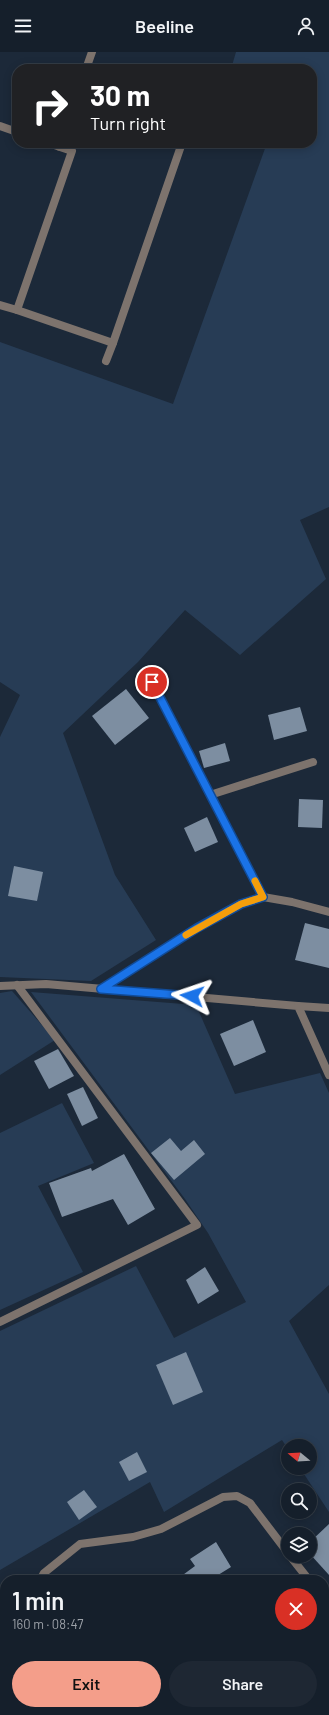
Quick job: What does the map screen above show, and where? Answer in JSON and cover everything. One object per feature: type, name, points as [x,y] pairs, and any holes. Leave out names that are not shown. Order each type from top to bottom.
[{"type":"street","points":[[88,64],[92,52]]},
{"type":"street","points":[[0,126],[12,130]]},
{"type":"street","points":[[17,310],[72,151],[66,148]]},
{"type":"street","points":[[106,361],[180,148]]},
{"type":"street","points":[[0,305],[113,343]]},
{"type":"street","points":[[152,682],[263,897]]},
{"type":"street","points":[[210,795],[313,762]]},
{"type":"street","points":[[101,989],[197,928],[241,904],[263,897],[292,902],[329,912]]},
{"type":"street","points":[[0,986],[46,984],[329,1008]]},
{"type":"street","points":[[0,1322],[197,1225],[17,985]]},
{"type":"street","points":[[298,1006],[329,1075]]},
{"type":"street","points":[[43,1575],[80,1544],[132,1537],[161,1529],[223,1497],[237,1496],[250,1502],[281,1544]]},
{"type":"street","points":[[295,1563],[304,1575]]},
{"type":"shaded area","points":[[236,52],[329,52],[329,507],[300,520],[326,579],[240,655],[185,610],[138,662],[63,733],[115,875],[156,940],[91,981],[0,977],[0,737],[20,695],[0,682],[0,342],[173,404],[265,148],[317,148],[317,64],[232,64]]},
{"type":"shaded area","points":[[12,991],[55,1040],[0,1075],[0,993]]},
{"type":"shaded area","points":[[31,992],[196,1005],[235,1094],[320,1073],[329,1093],[329,1285],[289,1321],[329,1394],[329,1512],[317,1494],[317,1483],[310,1483],[305,1475],[317,1475],[317,1439],[281,1439],[281,1441],[164,1512],[150,1482],[0,1570],[0,1331],[136,1266],[174,1338],[246,1302],[208,1233],[185,1199]]},
{"type":"shaded area","points":[[62,1103],[94,1163],[38,1186],[83,1272],[0,1310],[0,1133]]},
{"type":"building","points":[[126,689],[149,718],[115,745],[92,716]]},
{"type":"building","points":[[300,707],[307,731],[274,740],[268,715]]},
{"type":"building","points":[[225,743],[230,761],[204,768],[199,751]]},
{"type":"building","points":[[299,799],[323,800],[322,828],[298,827]]},
{"type":"building","points":[[207,817],[218,842],[195,852],[184,828]]},
{"type":"building","points":[[14,866],[43,872],[37,901],[8,896]]},
{"type":"building","points":[[305,923],[329,929],[329,968],[295,960]]},
{"type":"building","points":[[253,1020],[266,1052],[234,1066],[220,1034]]},
{"type":"building","points":[[58,1049],[74,1076],[49,1089],[34,1061]]},
{"type":"building","points":[[83,1087],[98,1118],[82,1126],[67,1094]]},
{"type":"building","points":[[170,1138],[181,1151],[194,1140],[205,1154],[174,1180],[151,1153]]},
{"type":"building","points":[[124,1154],[155,1209],[128,1225],[113,1199],[62,1217],[49,1183],[91,1168],[92,1171]]},
{"type":"building","points":[[205,1267],[219,1291],[198,1304],[186,1280]]},
{"type":"building","points":[[186,1352],[203,1392],[173,1405],[156,1365]]},
{"type":"building","points":[[137,1452],[147,1472],[129,1481],[119,1462]]},
{"type":"building","points":[[84,1490],[97,1507],[79,1520],[67,1502]]},
{"type":"building","points":[[329,1524],[329,1575],[317,1562],[317,1535]]},
{"type":"building","points":[[216,1542],[231,1567],[218,1575],[183,1575],[195,1566],[190,1559]]},
{"type":"slow traffic","points":[[186,935],[241,904],[263,897],[255,881]]},
{"type":"route","points":[[152,682],[263,897],[241,904],[197,928],[101,989],[192,996]]}]
